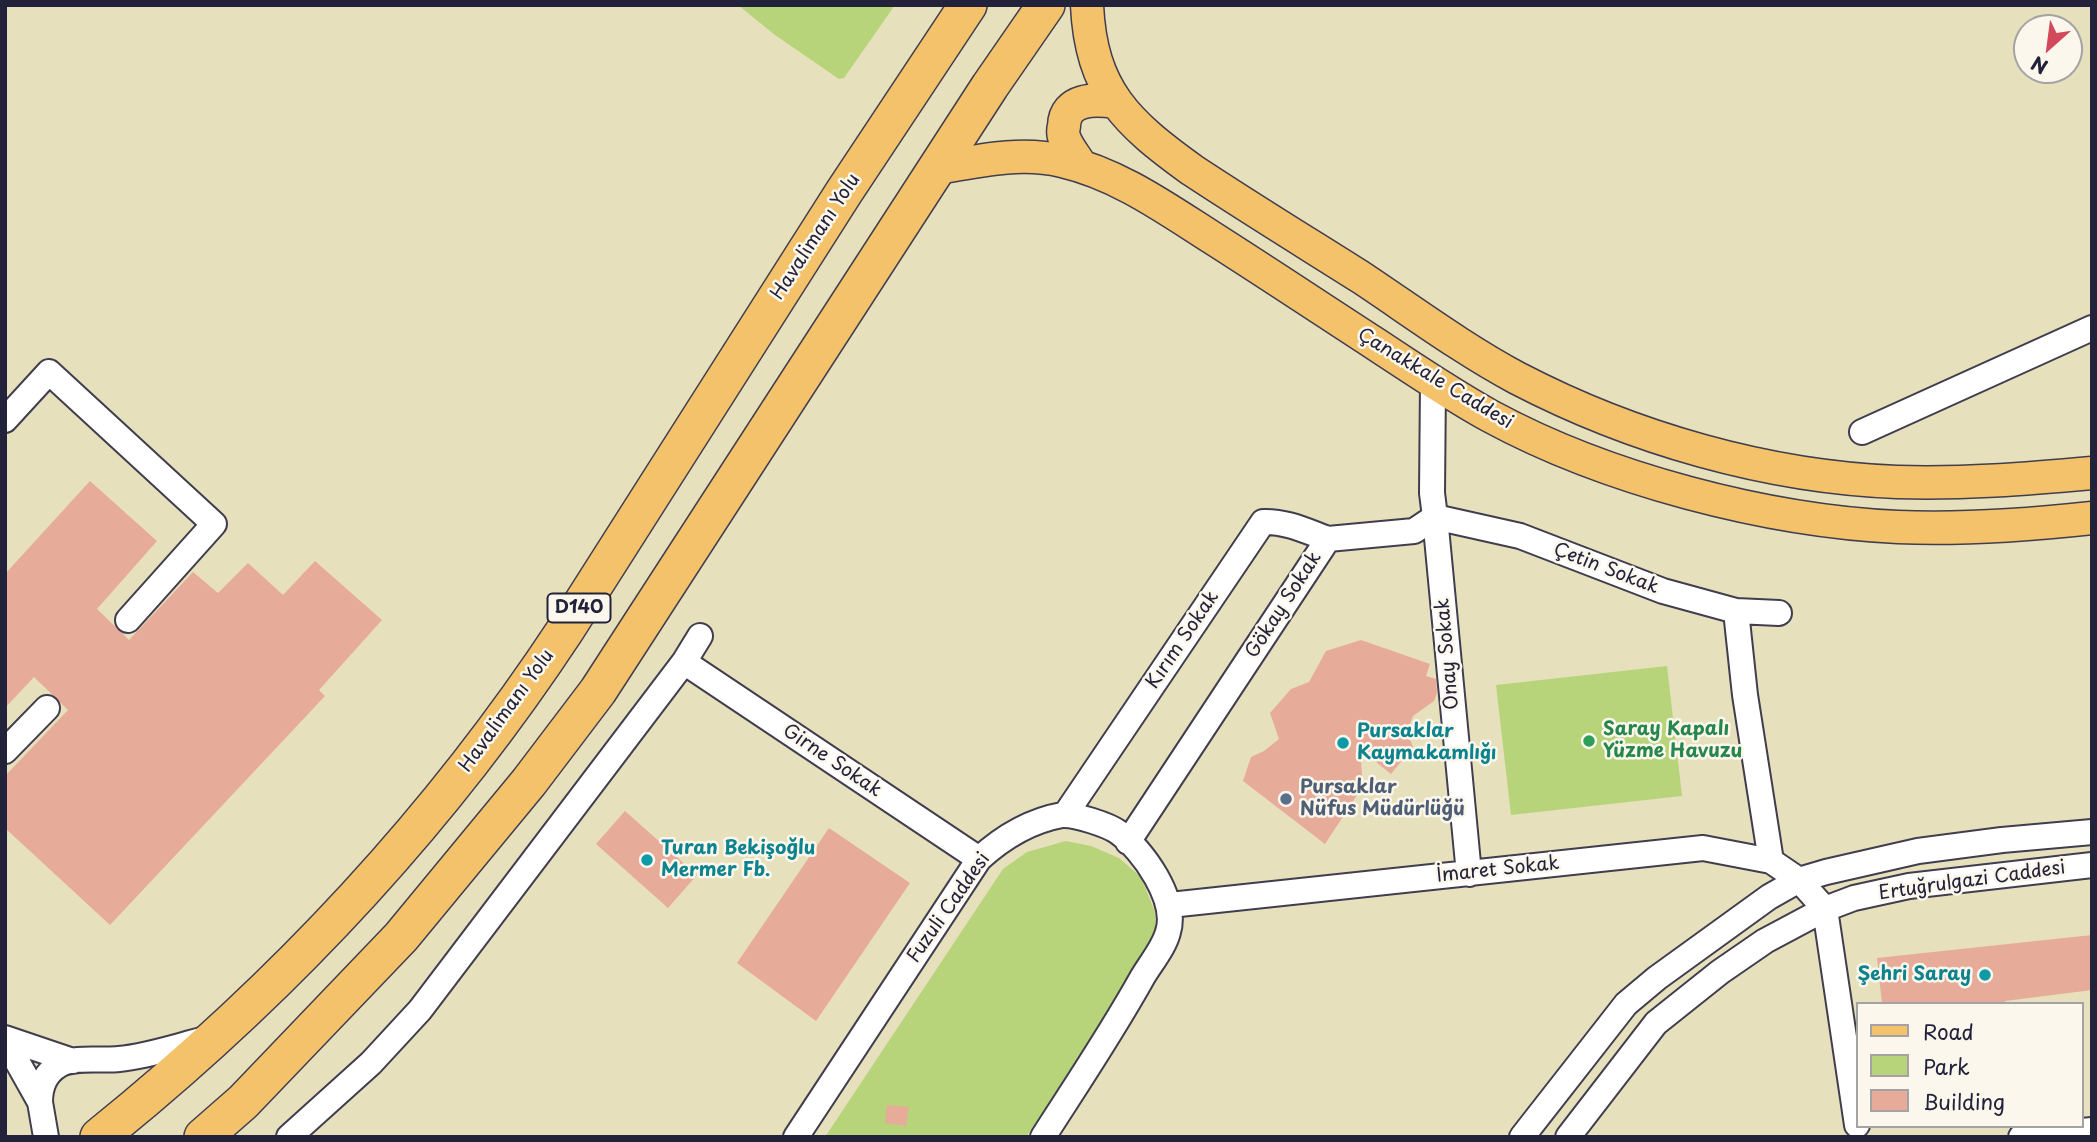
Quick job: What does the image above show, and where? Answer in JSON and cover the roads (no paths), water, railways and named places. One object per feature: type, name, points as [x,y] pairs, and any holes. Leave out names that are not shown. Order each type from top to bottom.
[{"type":"highway","name":"Havalimanı Yolu","points":[[99,1137],[217,1036],[285,973],[394,855],[453,784],[532,681],[837,203],[968,5]]},
{"type":"highway","name":"D140","points":[[203,1137],[243,1102],[401,937],[448,882],[598,691],[990,86],[1046,5]]},
{"type":"main road","points":[[1087,5],[1096,65],[1115,102],[1132,123],[1153,142],[1462,345],[1516,377],[1608,419],[1687,446],[1778,467],[1894,482],[2009,480],[2092,472]]},
{"type":"main road","points":[[1081,166],[1063,136],[1064,120],[1069,110],[1078,103],[1087,101],[1115,102]]},
{"type":"main road","name":"Çanakkale Caddesi","points":[[938,168],[1010,157],[1059,160],[1081,166],[1131,187],[1433,383],[1491,416],[1589,459],[1663,484],[1776,512],[1857,524],[1930,528],[2007,526],[2092,518]]},
{"type":"street","points":[[1862,432],[2092,328]]},
{"type":"street","points":[[5,420],[49,372],[214,524],[128,621]]},
{"type":"street","points":[[1433,383],[1432,493],[1435,517]]},
{"type":"street","name":"Gökay Sokak","points":[[1128,842],[1328,539],[1414,531],[1435,517]]},
{"type":"street","name":"Çetin Sokak","points":[[1435,517],[1520,536],[1664,591],[1737,611],[1779,613]]},
{"type":"street","name":"Onay Sokak","points":[[1435,517],[1469,874]]},
{"type":"street","name":"Kırım Sokak","points":[[1065,815],[1263,522],[1291,525],[1328,539]]},
{"type":"street","points":[[1737,611],[1745,695],[1770,861]]},
{"type":"street","points":[[289,1137],[371,1063],[420,1010],[684,662],[700,636]]},
{"type":"street","name":"Girne Sokak","points":[[684,662],[979,859]]},
{"type":"street","points":[[5,751],[47,708]]},
{"type":"street","points":[[1043,1137],[1130,1000],[1169,932],[1170,905],[1158,877],[1128,842],[1118,832],[1088,820],[1065,815]]},
{"type":"street","name":"Fuzuli Caddesi","points":[[796,1137],[979,859],[1002,838],[1031,824],[1065,815]]},
{"type":"street","name":"Ertuğrulgazi Caddesi","points":[[1568,1137],[1656,1023],[1720,972],[1765,941],[1813,895],[1826,872],[1918,851],[2092,832]]},
{"type":"street","name":"İmaret Sokak","points":[[1170,905],[1703,848],[1770,861],[1813,895]]},
{"type":"street","name":"Ertuğrulgazi Caddesi","points":[[1522,1137],[1626,1004],[1657,978],[1769,897],[1813,895],[1854,898],[1909,886],[2092,866]]},
{"type":"street","points":[[1813,895],[1856,1120]]},
{"type":"street","points":[[46,1137],[40,1090],[52,1069],[61,1063],[121,1059],[217,1036]]},
{"type":"street","points":[[5,1039],[73,1061]]},
{"type":"street","points":[[5,1039],[40,1102]]},
{"type":"street","points":[[2021,1137],[2092,1130]]},
{"type":"place","name":"Saray Kapalı Yüzme Havuzu","points":[[1589,741]]},
{"type":"place","name":"Pursaklar Kaymakamlığı","points":[[1343,743]]},
{"type":"place","name":"Pursaklar Nüfus Müdürlüğü","points":[[1286,799]]},
{"type":"place","name":"Turan Bekişoğlu Mermer Fb.","points":[[647,860]]},
{"type":"place","name":"Şehri Saray","points":[[1985,975]]}]
